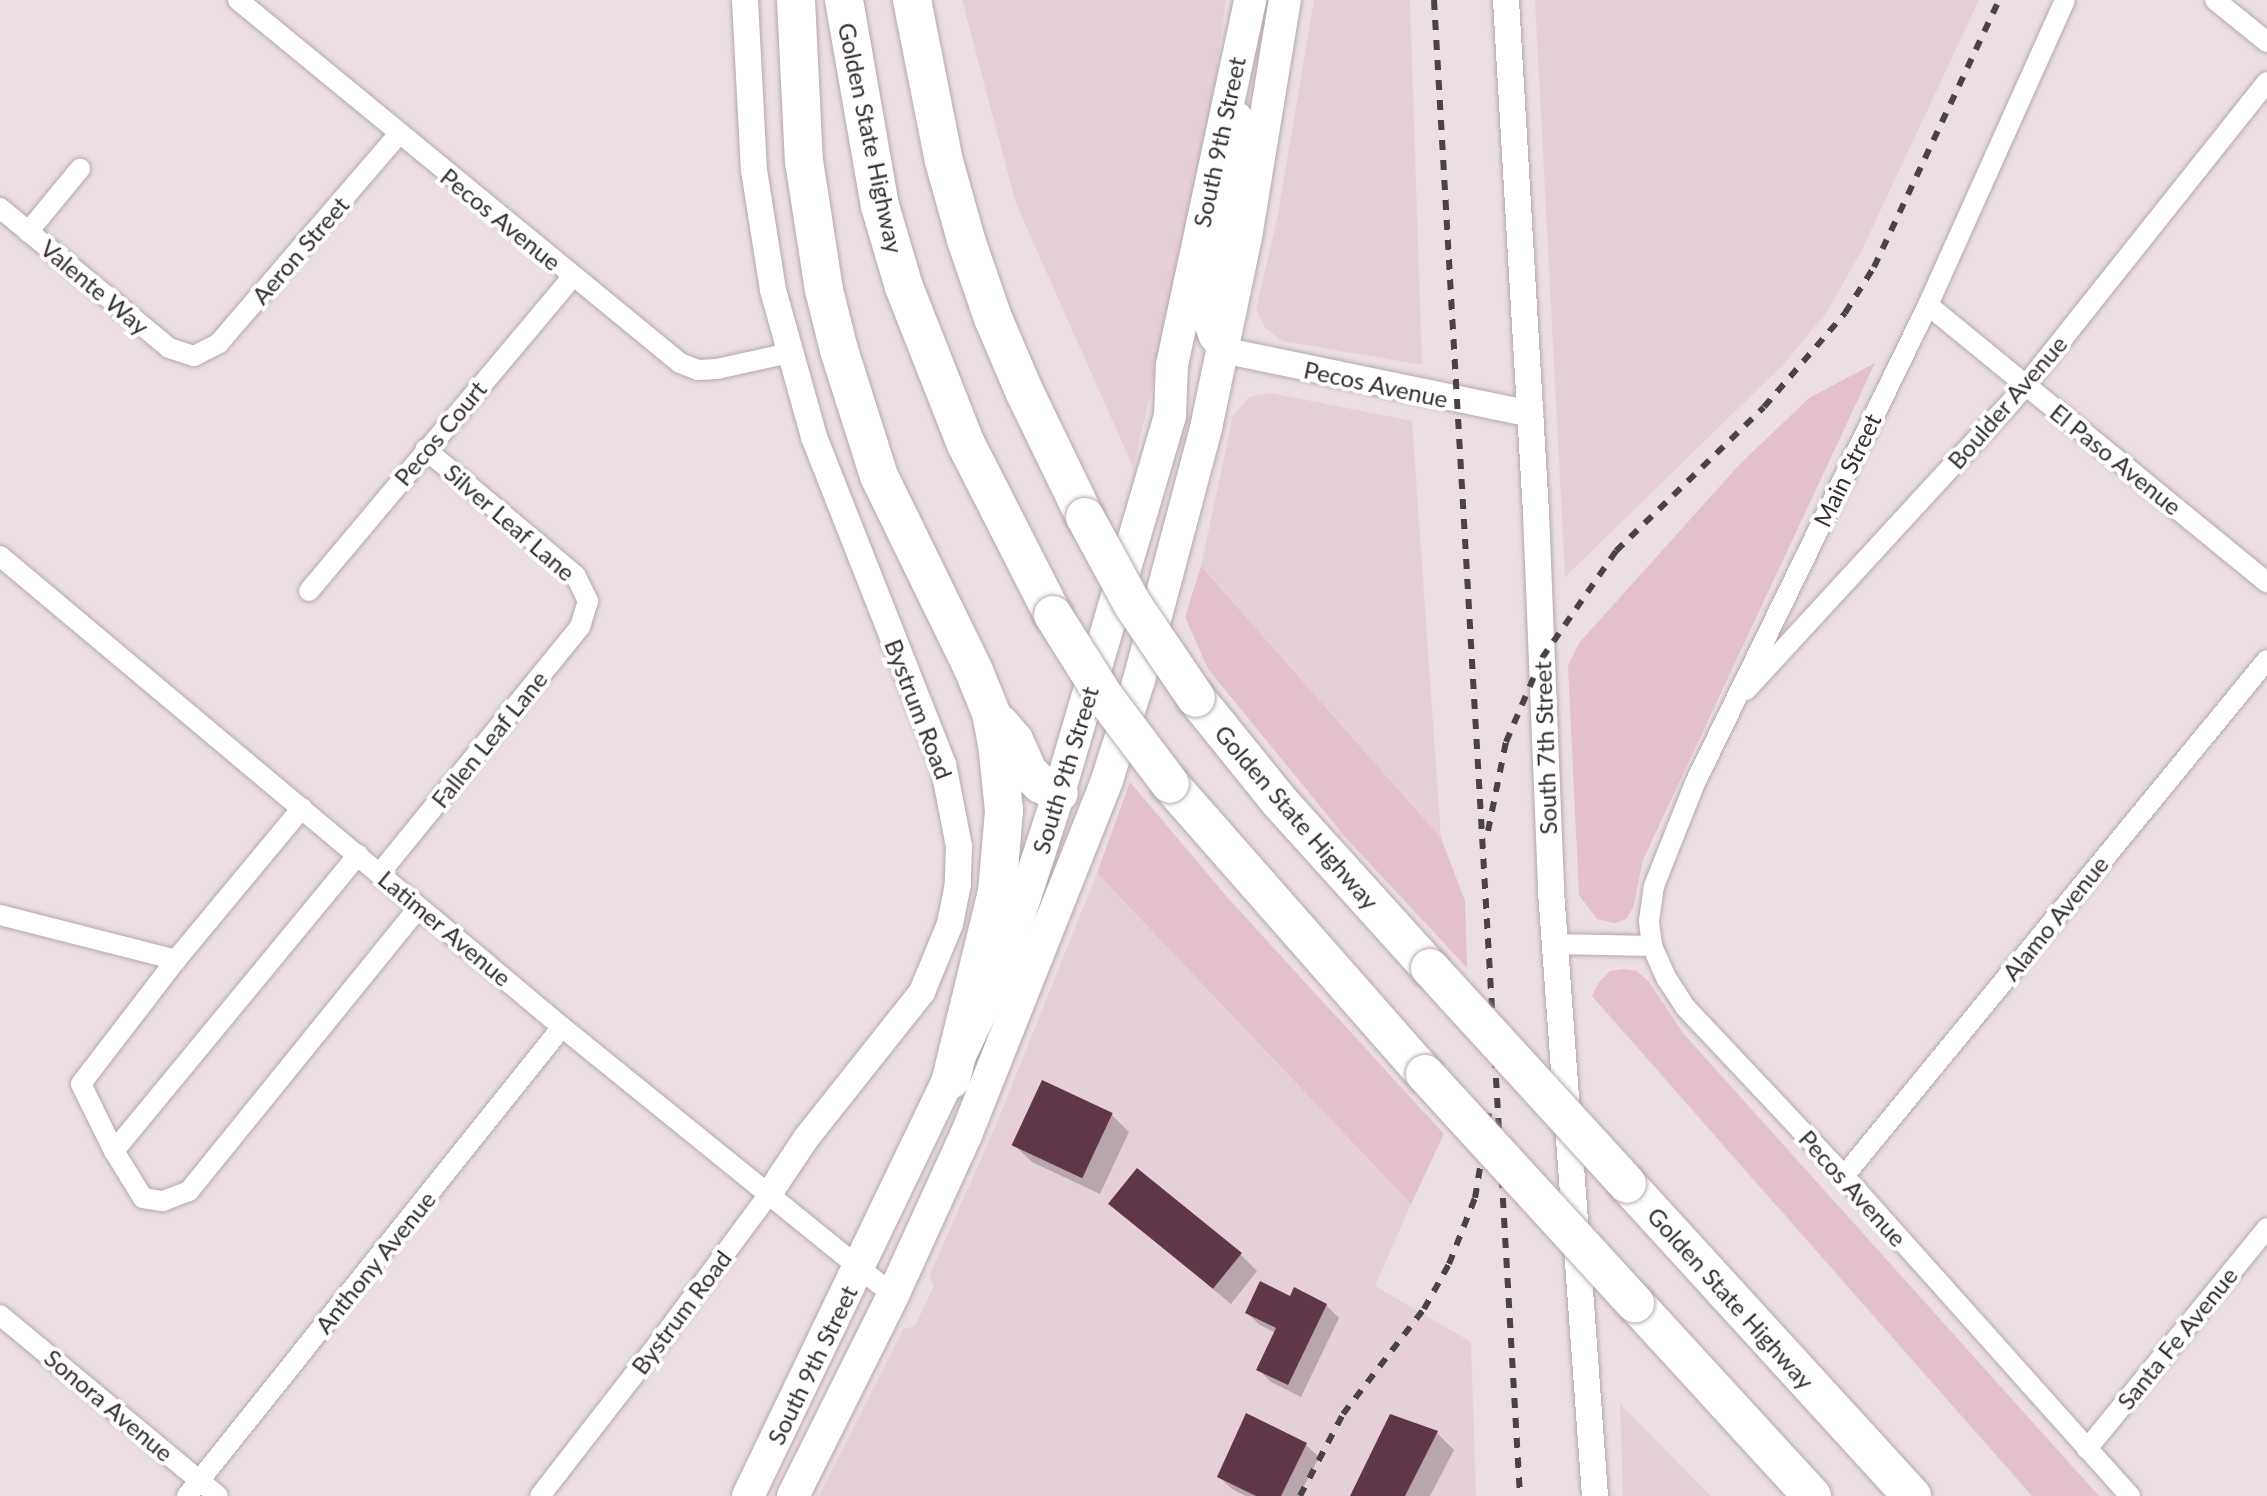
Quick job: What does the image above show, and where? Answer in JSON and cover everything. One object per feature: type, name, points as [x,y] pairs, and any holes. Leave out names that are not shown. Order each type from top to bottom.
[{"type":"highway","points":[[796,0],[804,161],[824,290],[839,350],[879,476],[991,713],[1014,740],[1028,772],[1041,784],[1059,793]]},
{"type":"highway","name":"Golden State Highway","points":[[844,0],[880,206],[904,287],[966,444],[1053,615],[1106,699],[1170,784],[1425,1074],[1812,1496]]},
{"type":"highway","name":"Golden State Highway","points":[[912,0],[944,161],[966,240],[1025,393],[1085,517],[1133,605],[1196,698],[1279,801],[1912,1496]]},
{"type":"highway","points":[[951,1079],[994,906],[1002,852],[1004,811],[991,713]]},
{"type":"main road","name":"South 9th Street","points":[[793,1496],[893,1295],[966,1135],[1107,780],[1162,597],[1222,350],[1246,237],[1285,0]]},
{"type":"main road","name":"South 9th Street","points":[[748,1496],[1002,968],[1059,793],[1170,416],[1172,365],[1220,130],[1250,6]]},
{"type":"main road","points":[[1170,416],[1189,381],[1222,350]]},
{"type":"main road","points":[[1059,793],[1093,790],[1107,780]]},
{"type":"street","name":"Pecos Avenue","points":[[238,0],[572,278],[680,363],[698,370],[738,366],[789,353]]},
{"type":"street","name":"Bystrum Road","points":[[540,1496],[658,1344],[769,1194],[807,1137],[922,992],[950,924],[959,871],[955,810],[943,764],[840,509],[789,353],[773,290],[754,170],[745,0]]},
{"type":"street","name":"South 7th Street","points":[[1506,0],[1530,414],[1555,944],[1595,1496]]},
{"type":"street","name":"Main Street","points":[[1652,946],[1649,921],[1654,886],[1695,783],[1928,305],[2065,0]]},
{"type":"street","points":[[2215,0],[2267,42]]},
{"type":"street","points":[[1222,350],[1212,337],[1207,323],[1235,179],[1235,142],[1249,57],[1250,6]]},
{"type":"street","name":"Boulder Avenue","points":[[1730,708],[2026,385],[2267,82]]},
{"type":"street","name":"Aeron Street","points":[[194,356],[219,343],[399,134]]},
{"type":"street","points":[[28,232],[80,169]]},
{"type":"street","name":"Valente Way","points":[[0,208],[169,348],[194,356]]},
{"type":"street","name":"Pecos Court","points":[[309,591],[425,449],[572,278]]},
{"type":"street","name":"El Paso Avenue","points":[[1928,305],[2267,582]]},
{"type":"street","name":"Pecos Avenue","points":[[1222,350],[1530,414]]},
{"type":"street","name":"Silver Leaf Lane","points":[[425,449],[576,576],[585,588],[588,601]]},
{"type":"street","name":"Latimer Avenue","points":[[0,556],[562,1027],[893,1295]]},
{"type":"street","name":"Fallen Leaf Lane","points":[[380,873],[580,627],[588,601]]},
{"type":"street","name":"Alamo Avenue","points":[[1844,1176],[2267,660]]},
{"type":"street","points":[[302,808],[176,960],[81,1084],[114,1151],[143,1198],[163,1201],[189,1191],[419,907]]},
{"type":"street","points":[[114,1151],[358,855]]},
{"type":"street","points":[[0,915],[176,960]]},
{"type":"street","points":[[1555,944],[1652,946]]},
{"type":"street","name":"Pecos Avenue","points":[[1652,946],[1667,979],[1685,1007],[1844,1176],[2130,1496]]},
{"type":"street","name":"Anthony Avenue","points":[[194,1488],[562,1027]]},
{"type":"street","name":"Santa Fe Avenue","points":[[2087,1449],[2267,1228]]},
{"type":"street","name":"Sonora Avenue","points":[[0,1315],[194,1488],[218,1496]]},
{"type":"shaded area","points":[[962,0],[1226,0],[1215,85],[1171,309],[1133,467],[1016,204]]},
{"type":"shaded area","points":[[1314,0],[1410,0],[1422,365],[1282,341],[1265,328],[1256,309],[1277,219]]},
{"type":"shaded area","points":[[1535,0],[1979,0],[1861,252],[1826,313],[1785,363],[1565,577]]},
{"type":"shaded area","points":[[1875,363],[1643,860],[1633,908],[1626,919],[1614,923],[1597,919],[1579,895],[1568,666],[1579,643],[1740,464],[1809,398]]},
{"type":"shaded area","points":[[1271,393],[1412,421],[1441,838],[1201,566],[1233,416],[1249,397]]},
{"type":"shaded area","points":[[1201,566],[1441,838],[1465,901],[1467,968],[1346,838],[1208,669],[1185,617]]},
{"type":"shaded area","points":[[1130,782],[1227,897],[1444,1134],[1411,1204],[1097,873]]},
{"type":"shaded area","points":[[1097,873],[1411,1204],[1375,1286],[1471,1342],[1476,1496],[819,1496],[903,1329],[915,1326],[934,1285],[929,1276],[996,1125]]},
{"type":"shaded area","points":[[1610,971],[1637,971],[1649,982],[1683,1033],[2099,1496],[2032,1496],[1592,996],[1599,982]]},
{"type":"shaded area","points":[[1620,1404],[1711,1496],[1623,1496]]},
{"type":"building","points":[[1042,1080],[1113,1113],[1082,1178],[1012,1145]]},
{"type":"building","points":[[1137,1168],[1242,1253],[1213,1289],[1108,1204]]},
{"type":"building","points":[[1260,1281],[1290,1296],[1294,1287],[1327,1304],[1288,1385],[1256,1370],[1276,1328],[1245,1313]]},
{"type":"building","points":[[1246,1413],[1307,1443],[1281,1496],[1256,1496],[1217,1477]]},
{"type":"building","points":[[1390,1414],[1438,1431],[1405,1496],[1350,1496]]},
{"type":"railway","points":[[1434,0],[1520,1496]]},
{"type":"railway","points":[[1488,831],[1506,742],[1542,658],[1616,551],[1764,407],[1845,313],[1874,267],[1999,0]]},
{"type":"railway","points":[[1300,1496],[1343,1414],[1424,1309],[1449,1264],[1475,1198],[1489,1113]]}]
